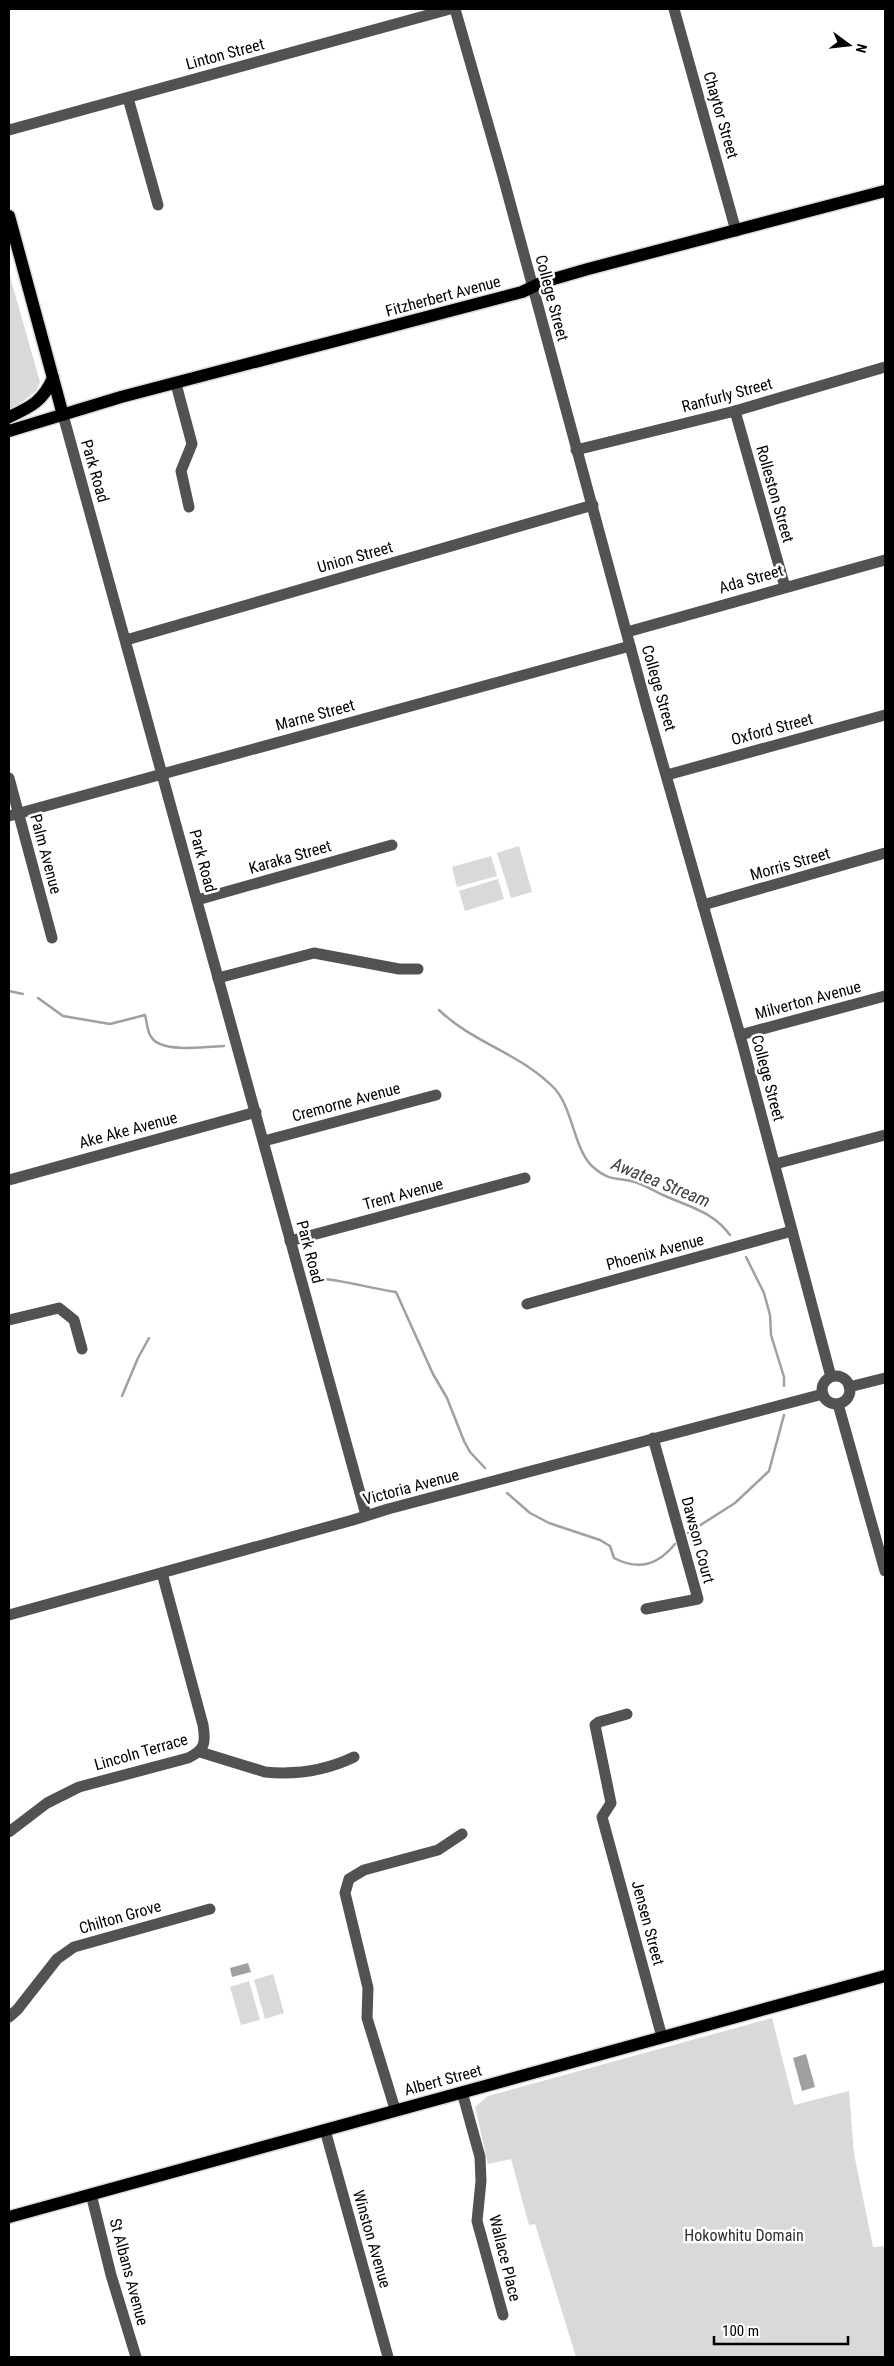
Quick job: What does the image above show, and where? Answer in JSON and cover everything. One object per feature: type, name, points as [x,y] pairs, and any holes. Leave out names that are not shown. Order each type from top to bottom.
[{"type":"main road","name":"Fitzherbert Avenue","points":[[9,431],[121,397],[522,292],[543,282],[588,269],[885,191]]},
{"type":"main road","name":"Park Road","points":[[9,216],[63,415]]},
{"type":"main road","points":[[9,417],[42,398],[47,393],[53,378]]},
{"type":"main road","name":"Albert Street","points":[[9,2217],[885,1976]]},
{"type":"street","name":"Linton Street","points":[[9,130],[450,9]]},
{"type":"street","name":"College Street","points":[[456,9],[576,450],[593,505],[626,632],[740,1036],[831,1377]]},
{"type":"street","name":"Chaytor Street","points":[[674,9],[736,230]]},
{"type":"street","points":[[128,98],[158,205]]},
{"type":"street","name":"Ranfurly Street","points":[[576,450],[735,411],[885,367]]},
{"type":"street","points":[[176,384],[192,444],[181,471],[189,507]]},
{"type":"street","name":"Rolleston Street","points":[[735,411],[785,587]]},
{"type":"street","name":"Park Road","points":[[63,415],[366,1515]]},
{"type":"street","name":"Union Street","points":[[126,640],[593,505]]},
{"type":"street","name":"Ada Street","points":[[626,632],[885,560]]},
{"type":"street","name":"Marne Street","points":[[14,815],[630,646]]},
{"type":"street","name":"Oxford Street","points":[[667,774],[885,715]]},
{"type":"street","name":"Palm Avenue","points":[[9,778],[14,815],[52,938]]},
{"type":"street","name":"Karaka Street","points":[[197,900],[392,845]]},
{"type":"street","name":"Morris Street","points":[[703,905],[885,853]]},
{"type":"street","points":[[218,978],[314,952],[399,968],[418,969]]},
{"type":"street","name":"Milverton Avenue","points":[[740,1036],[885,996]]},
{"type":"street","name":"Cremorne Avenue","points":[[264,1140],[436,1095]]},
{"type":"street","name":"Ake Ake Avenue","points":[[9,1180],[256,1112]]},
{"type":"street","points":[[775,1164],[885,1135]]},
{"type":"street","name":"Trent Avenue","points":[[290,1241],[525,1178]]},
{"type":"street","name":"Phoenix Avenue","points":[[527,1304],[792,1232]]},
{"type":"street","points":[[9,1320],[59,1308],[74,1320],[82,1349]]},
{"type":"street","points":[[831,1377],[841,1377],[849,1387],[848,1397],[838,1404],[828,1401],[823,1394],[823,1385],[831,1377]]},
{"type":"street","points":[[849,1387],[885,1378]]},
{"type":"street","name":"Victoria Avenue","points":[[9,1615],[366,1515],[823,1394]]},
{"type":"street","points":[[838,1404],[885,1571]]},
{"type":"street","name":"Dawson Court","points":[[646,1610],[698,1599],[653,1438]]},
{"type":"street","name":"Lincoln Terrace","points":[[9,1832],[47,1803],[79,1787],[188,1758],[200,1752],[204,1744],[203,1725],[162,1573]]},
{"type":"street","name":"Jensen Street","points":[[628,1714],[598,1722],[595,1725],[611,1803],[602,1817],[662,2037]]},
{"type":"street","points":[[200,1752],[276,1774],[308,1772],[341,1763],[354,1757]]},
{"type":"street","points":[[395,2110],[367,2018],[368,1988],[345,1893],[349,1879],[364,1870],[438,1850],[462,1834]]},
{"type":"street","name":"Chilton Grove","points":[[9,2017],[17,2010],[57,1959],[74,1947],[210,1908]]},
{"type":"street","name":"Wallace Place","points":[[462,2092],[480,2157],[481,2181],[477,2221],[503,2315]]},
{"type":"street","name":"Winston Avenue","points":[[325,2130],[388,2357]]},
{"type":"street","name":"St Albans Avenue","points":[[91,2194],[111,2275],[136,2357]]},
{"type":"green space","points":[[9,273],[40,382],[36,391],[9,412]]},
{"type":"green space","points":[[519,846],[532,892],[511,898],[497,853]]},
{"type":"green space","points":[[491,856],[497,876],[457,887],[452,867]]},
{"type":"green space","points":[[498,879],[504,899],[465,911],[459,891]]},
{"type":"green space","points":[[273,1974],[284,2013],[265,2019],[254,1980]]},
{"type":"green space","points":[[249,1981],[260,2020],[241,2025],[230,1987]]},
{"type":"green space","name":"Hokowhitu Domain","points":[[772,2018],[794,2105],[849,2091],[854,2154],[873,2247],[885,2246],[885,2357],[576,2357],[535,2224],[529,2225],[511,2159],[488,2164],[475,2107],[488,2096]]},
{"type":"shaded area","points":[[248,1963],[251,1972],[232,1977],[230,1968]]},
{"type":"shaded area","points":[[806,2054],[815,2087],[802,2091],[793,2058]]},
{"type":"waterway","name":"Awatea Stream","points":[[9,991],[23,994]]},
{"type":"waterway","name":"Awatea Stream","points":[[38,998],[63,1016],[110,1024],[145,1015],[150,1036],[157,1043],[165,1046],[185,1048],[224,1046]]},
{"type":"waterway","name":"Awatea Stream","points":[[439,1010],[467,1031],[528,1067],[555,1089],[566,1107],[577,1140],[587,1160],[599,1172],[609,1177],[639,1183],[700,1210],[716,1220],[730,1235]]},
{"type":"waterway","name":"Awatea Stream","points":[[746,1257],[764,1293],[770,1315],[771,1335],[784,1377],[784,1386]]},
{"type":"waterway","name":"Awatea Stream","points":[[316,1278],[396,1292],[433,1374],[447,1398],[464,1441],[470,1452],[485,1468]]},
{"type":"waterway","points":[[122,1396],[138,1358],[149,1338]]},
{"type":"waterway","name":"Awatea Stream","points":[[688,1533],[735,1503],[769,1471],[784,1415]]},
{"type":"waterway","points":[[507,1493],[530,1513],[549,1523],[600,1540],[610,1546],[614,1558],[623,1562],[640,1565],[648,1564],[662,1557],[675,1544]]}]
